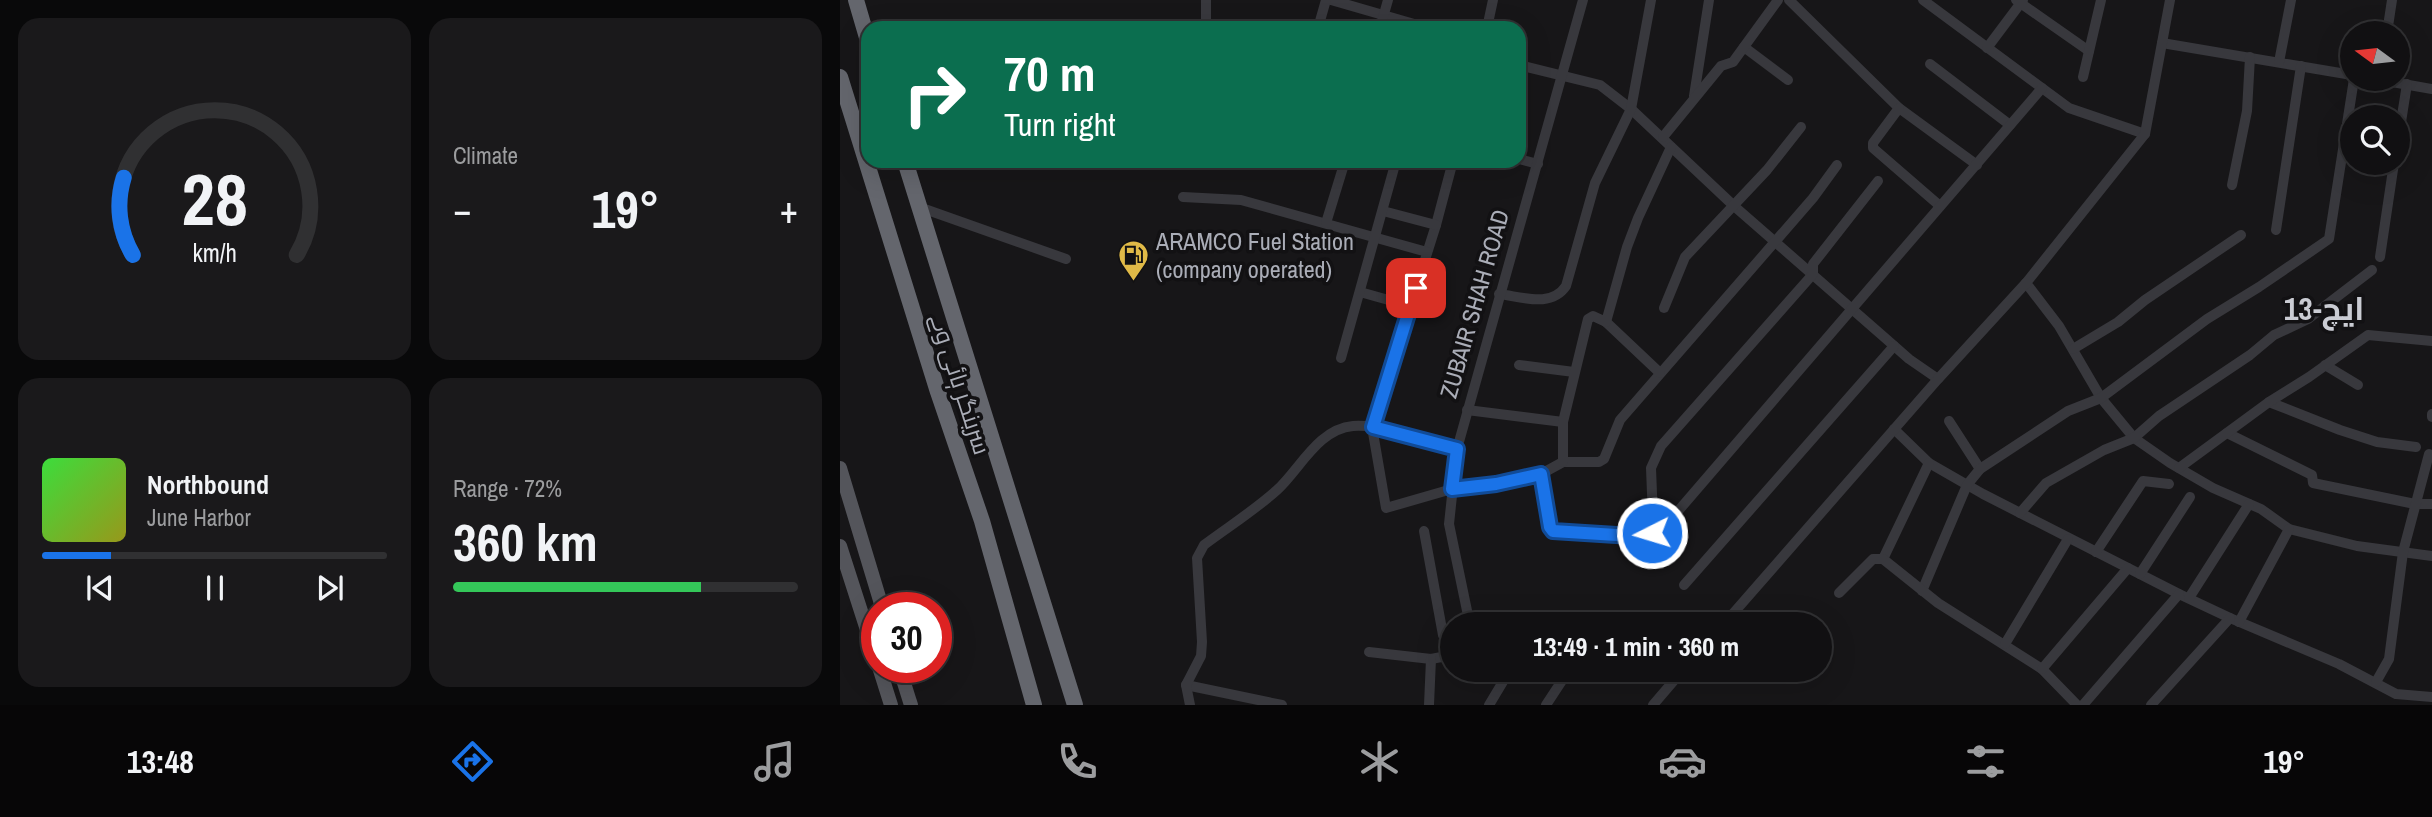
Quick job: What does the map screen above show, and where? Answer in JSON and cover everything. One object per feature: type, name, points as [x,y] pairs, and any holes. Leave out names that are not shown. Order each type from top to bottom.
[{"type":"highway","points":[[856,0],[862,21]]},
{"type":"highway","name":"سرینگر ہائی وے","points":[[840,78],[861,145]]},
{"type":"highway","name":"سرینگر ہائی وے","points":[[868,168],[938,392],[982,521],[1034,705]]},
{"type":"highway","name":"سرینگر ہائی وے","points":[[907,168],[1075,705]]},
{"type":"main road","points":[[841,474],[876,592]]},
{"type":"main road","points":[[840,546],[861,611]]},
{"type":"main road","points":[[883,683],[891,705]]},
{"type":"main road","points":[[904,683],[911,705]]},
{"type":"street","points":[[1206,0],[1206,21]]},
{"type":"street","points":[[1321,21],[1329,0],[1404,21]]},
{"type":"street","points":[[1382,21],[1388,0]]},
{"type":"street","points":[[1488,21],[1493,0]]},
{"type":"street","name":"ZUBAIR SHAH ROAD","points":[[1467,612],[1449,524],[1457,449],[1583,0]]},
{"type":"street","points":[[1499,294],[1552,299],[1560,295],[1566,286],[1595,183],[1631,109],[1651,0]]},
{"type":"street","points":[[1693,99],[1709,0]]},
{"type":"street","points":[[1662,137],[1721,66],[1733,62],[1778,0]]},
{"type":"street","points":[[1789,0],[1899,108],[1977,165]]},
{"type":"street","points":[[1923,0],[2069,108],[2145,134]]},
{"type":"street","points":[[2083,77],[2101,0]]},
{"type":"street","points":[[1734,612],[1938,379],[2026,283],[2145,134],[2170,0]]},
{"type":"street","points":[[2279,62],[2291,0]]},
{"type":"street","points":[[2389,21],[2392,0]]},
{"type":"street","points":[[1987,48],[2020,1],[2089,51]]},
{"type":"street","points":[[2162,43],[2340,74]]},
{"type":"street","points":[[1744,47],[1788,80]]},
{"type":"street","points":[[2232,185],[2247,111],[2250,57]]},
{"type":"street","points":[[1930,64],[2010,125]]},
{"type":"street","points":[[2277,230],[2301,66]]},
{"type":"street","points":[[1526,67],[1600,85],[1631,109],[1734,206],[1894,346],[1938,379]]},
{"type":"street","points":[[2410,84],[2432,85]]},
{"type":"street","points":[[1679,510],[2042,88]]},
{"type":"street","points":[[1922,591],[1966,485],[1980,469],[2068,411],[2101,398],[2207,319],[2329,239],[2351,91]]},
{"type":"street","points":[[1899,108],[1873,143],[1873,148],[1941,206]]},
{"type":"street","points":[[1664,308],[1685,257],[1767,170],[1801,127]]},
{"type":"street","points":[[1606,322],[1627,247],[1671,147]]},
{"type":"street","points":[[1526,161],[1538,164]]},
{"type":"street","points":[[1451,168],[1373,427],[1386,508],[1452,489],[1496,484],[1541,474],[1563,462],[1600,462],[1604,459],[1620,420],[1813,198],[1837,165]]},
{"type":"street","points":[[1326,223],[1343,168]]},
{"type":"street","points":[[1341,358],[1394,168]]},
{"type":"street","points":[[2380,257],[2392,175]]},
{"type":"street","points":[[1541,474],[1550,527],[1553,531],[1651,536],[1651,468],[1661,446],[1813,274],[1814,264],[1878,181]]},
{"type":"street","points":[[1183,197],[1241,200],[1427,252]]},
{"type":"street","points":[[919,207],[1066,259]]},
{"type":"street","points":[[1383,211],[1436,225]]},
{"type":"street","points":[[2073,349],[2118,322],[2145,300],[2241,235]]},
{"type":"street","points":[[2020,513],[2046,483],[2104,450],[2134,438],[2159,416],[2250,355],[2274,335],[2308,319],[2372,270]]},
{"type":"street","points":[[2026,283],[2059,326],[2101,398],[2134,438],[2213,488],[2261,509],[2289,528],[2357,545],[2432,556]]},
{"type":"street","points":[[1360,292],[1410,306]]},
{"type":"street","points":[[1563,462],[1563,422],[1588,318],[1593,316],[1606,322],[1660,373]]},
{"type":"street","points":[[2179,468],[2368,335],[2432,341]]},
{"type":"street","points":[[1684,585],[1894,346]]},
{"type":"street","points":[[1519,365],[1574,372]]},
{"type":"street","points":[[2325,365],[2358,385]]},
{"type":"street","points":[[2270,402],[2376,442],[2417,447]]},
{"type":"street","points":[[1467,410],[1563,422]]},
{"type":"street","points":[[1949,421],[1980,469]]},
{"type":"street","points":[[1190,705],[1186,685],[1201,656],[1197,558],[1204,545],[1277,490],[1322,440],[1335,431],[1352,426],[1373,427],[1457,449]]},
{"type":"street","points":[[1894,429],[1929,463],[2068,539],[2234,620],[2339,664],[2396,694],[2432,697]]},
{"type":"street","points":[[2227,433],[2312,475],[2313,483],[2415,504],[2432,504]]},
{"type":"street","points":[[2376,682],[2389,659],[2403,552],[2429,454]]},
{"type":"street","points":[[1883,559],[1929,463]]},
{"type":"street","points":[[2096,552],[2143,481],[2169,484]]},
{"type":"street","points":[[2140,574],[2190,497]]},
{"type":"street","points":[[2083,705],[2184,596],[2249,504]]},
{"type":"street","points":[[2151,705],[2234,620],[2289,528]]},
{"type":"street","points":[[1424,531],[1440,619]]},
{"type":"street","points":[[2005,644],[2068,539]]},
{"type":"street","points":[[1839,593],[1873,559],[1883,559],[1922,591],[2042,668],[2077,705]]},
{"type":"street","points":[[2042,668],[2128,568]]},
{"type":"street","points":[[1369,652],[1431,659],[1440,657]]},
{"type":"street","points":[[1429,705],[1431,659]]},
{"type":"street","points":[[1489,705],[1503,682]]},
{"type":"street","points":[[1546,705],[1561,682]]},
{"type":"street","points":[[1653,705],[1673,682]]},
{"type":"street","points":[[1186,685],[1282,705]]},
{"type":"street","points":[[2091,696],[2101,705]]},
{"type":"place","name":"ARAMCO Fuel Station (company operated)","points":[[1133,283]]},
{"type":"district","name":"ایچ-13","points":[[2324,309]]},
{"type":"route","points":[[1416,288],[1373,427],[1457,449],[1452,489],[1496,484],[1541,474],[1550,527],[1553,531],[1648,537],[1652,533]]}]
